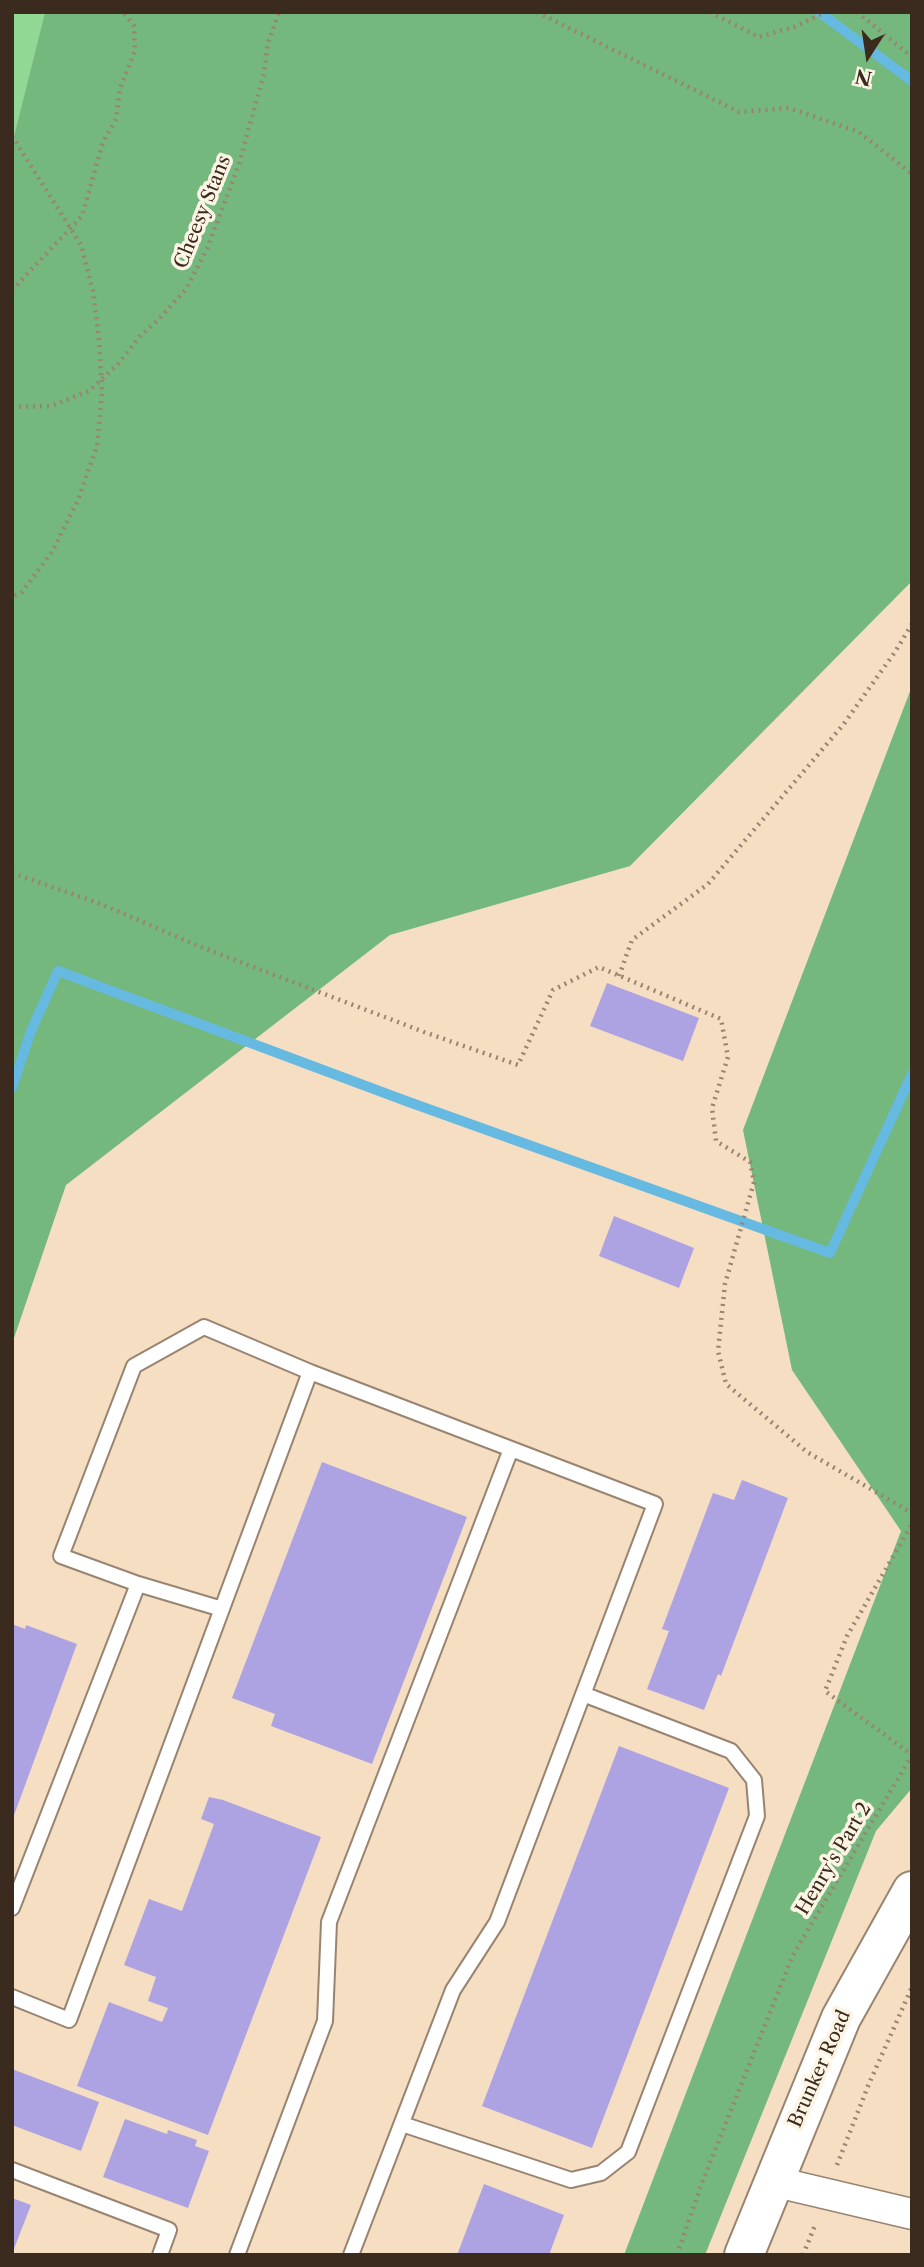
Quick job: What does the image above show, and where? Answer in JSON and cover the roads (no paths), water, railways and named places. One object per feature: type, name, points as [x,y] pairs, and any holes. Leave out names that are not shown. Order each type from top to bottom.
[{"type":"main road","name":"Brunker Road","points":[[744,2255],[772,2181],[841,2018],[904,1901],[912,1891]]},
{"type":"street","points":[[772,2181],[912,2214]]},
{"type":"lane","points":[[222,1609],[138,1584],[61,1556],[134,1366],[204,1327],[310,1372],[655,1504],[497,1922],[453,1990],[351,2255]]},
{"type":"lane","points":[[12,1997],[69,2020],[310,1372]]},
{"type":"lane","points":[[237,2255],[325,2021],[329,1922],[511,1449]]},
{"type":"lane","points":[[12,1908],[138,1584]]},
{"type":"lane","points":[[402,2124],[571,2180],[601,2174],[628,2152],[757,1816],[754,1780],[731,1751],[583,1694]]},
{"type":"lane","points":[[12,2170],[169,2230],[160,2255]]},
{"type":"waterway","points":[[819,12],[912,81]]},
{"type":"waterway","points":[[12,1088],[31,1031],[58,971],[406,1101],[830,1253],[912,1074]]}]
